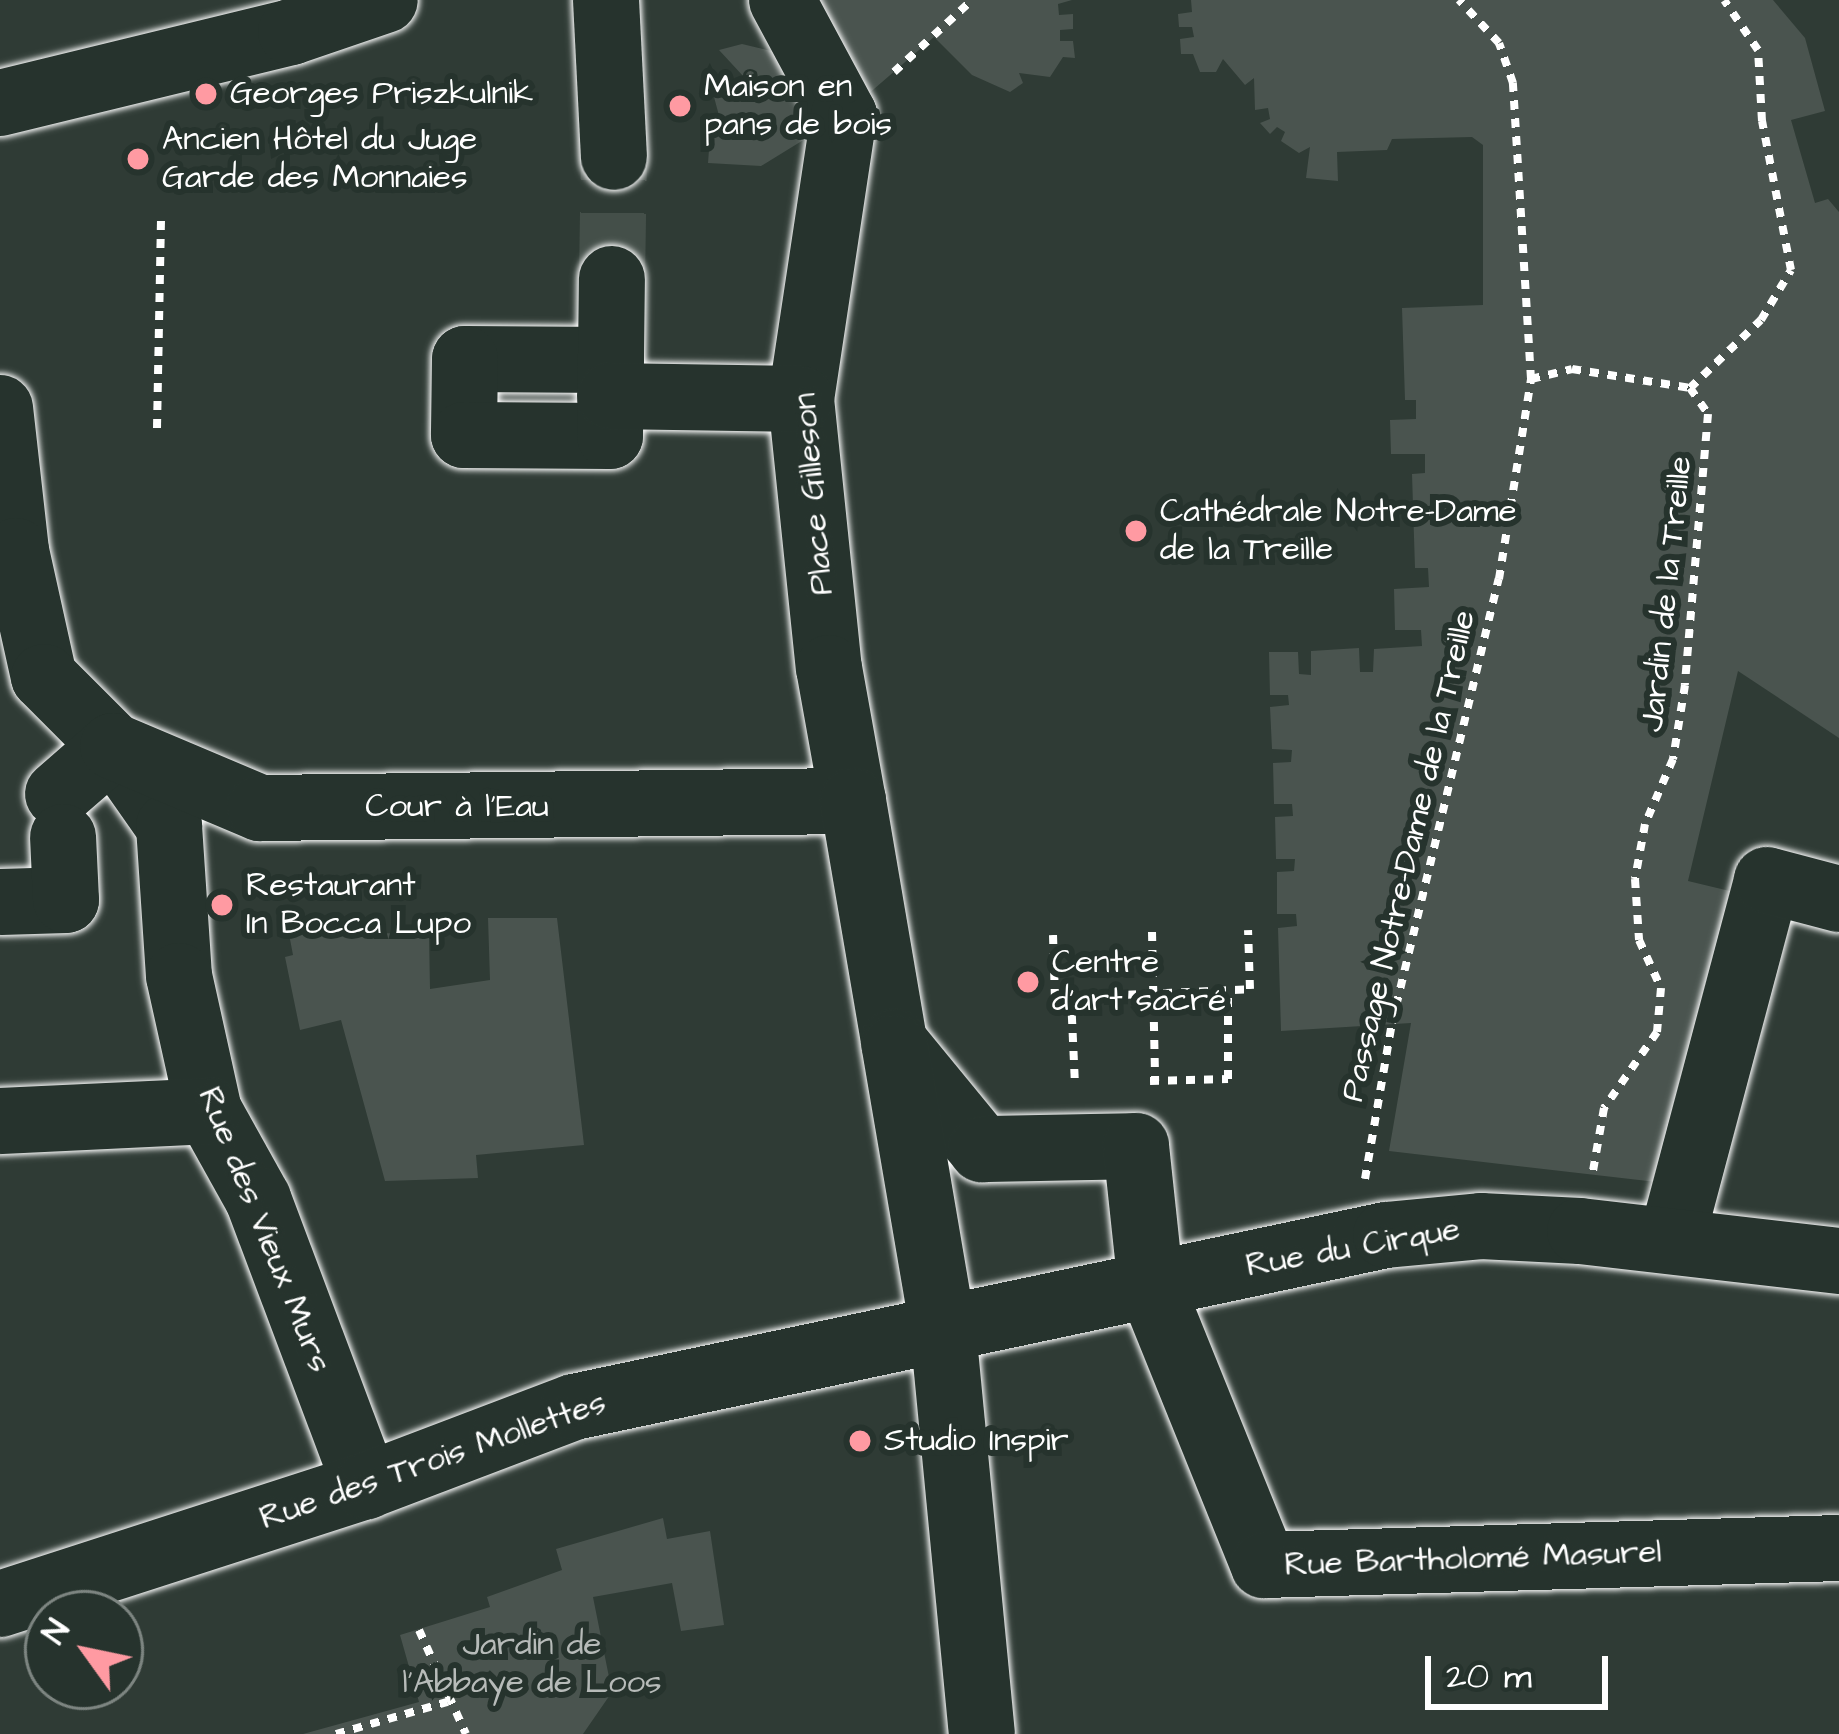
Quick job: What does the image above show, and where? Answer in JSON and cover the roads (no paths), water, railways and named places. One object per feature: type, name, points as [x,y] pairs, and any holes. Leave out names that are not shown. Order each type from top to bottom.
[{"type":"street","points":[[0,103],[287,16],[385,0]]},
{"type":"street","points":[[606,0],[614,157]]},
{"type":"street","name":"Place Gilleson","points":[[782,0],[844,116],[801,399],[829,668],[943,1330],[982,1734]]},
{"type":"street","points":[[613,279],[610,378],[801,399]]},
{"type":"street","points":[[0,408],[16,551],[44,677],[113,746],[61,816],[66,900],[1,902]]},
{"type":"street","name":"Cour à l'Eau","points":[[113,746],[260,808],[853,801]]},
{"type":"street","name":"Rue des Vieux Murs","points":[[113,746],[169,826],[179,976],[209,1111],[258,1198],[366,1486]]},
{"type":"street","points":[[1672,1238],[1767,880],[1839,898]]},
{"type":"street","name":"Place Gilleson","points":[[894,1042],[982,1149],[1136,1146],[1151,1286]]},
{"type":"street","points":[[0,1121],[209,1111]]},
{"type":"street","name":"Rue du Cirque","points":[[943,1330],[1362,1240],[1481,1226],[1672,1238],[1839,1261]]},
{"type":"street","name":"Rue Bartholomé Masurel","points":[[1151,1286],[1264,1565],[1839,1548]]},
{"type":"street","name":"Rue des Trois Mollettes","points":[[0,1604],[366,1486],[574,1407],[943,1330]]},
{"type":"tunnel","points":[[612,279],[614,157]]},
{"type":"place","name":"Georges Priszkulnik","points":[[206,94]]},
{"type":"place","name":"Maison en pans de bois","points":[[680,106]]},
{"type":"place","name":"Ancien Hôtel du Juge Garde des Monnaies","points":[[138,159]]},
{"type":"place","name":"Cathédrale Notre-Dame de la Treille","points":[[1136,531]]},
{"type":"place","name":"Restaurant In Bocca Lupo","points":[[222,905]]},
{"type":"place","name":"Centre d'art sacré","points":[[1028,982]]},
{"type":"place","name":"Studio Inspir","points":[[860,1441]]},
{"type":"park label","name":"Jardin de l'Abbaye de Loos","points":[[532,1664]]}]
